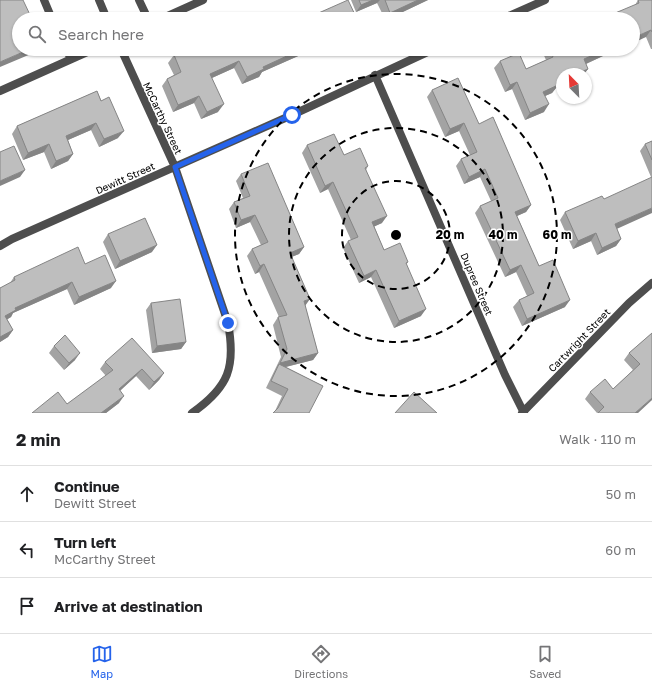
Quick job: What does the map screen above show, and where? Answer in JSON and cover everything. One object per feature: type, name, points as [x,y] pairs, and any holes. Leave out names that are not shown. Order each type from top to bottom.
[{"type":"street","points":[[44,0],[49,12]]},
{"type":"street","points":[[99,0],[104,12]]},
{"type":"street","points":[[139,0],[145,12]]},
{"type":"street","points":[[176,12],[203,0]]},
{"type":"street","points":[[518,12],[545,0]]},
{"type":"street","points":[[0,91],[77,56]]},
{"type":"street","name":"McCarthy Street","points":[[124,56],[175,167],[228,323],[231,342],[231,356],[228,374],[224,384],[207,402],[192,413]]},
{"type":"street","name":"Dewitt Street","points":[[0,246],[12,239],[292,115],[418,56]]},
{"type":"street","name":"Dupree Street","points":[[375,75],[505,375],[523,413]]},
{"type":"street","name":"Cartwright Street","points":[[523,413],[629,303],[652,283]]},
{"type":"building","points":[[0,0],[23,0],[29,12],[12,12],[12,56],[14,56],[0,62]]},
{"type":"building","points":[[348,0],[354,12],[321,12]]},
{"type":"building","points":[[359,0],[373,0],[361,5]]},
{"type":"building","points":[[385,0],[418,0],[392,12],[390,12]]},
{"type":"building","points":[[638,0],[652,0],[652,32],[651,30],[640,35],[640,12],[618,12],[639,3]]},
{"type":"building","points":[[174,56],[287,56],[263,67],[264,69],[247,77],[239,61],[210,74],[224,104],[207,112],[199,96],[178,105],[167,79],[181,72]]},
{"type":"building","points":[[512,56],[520,56],[526,69],[553,56],[591,56],[584,59],[588,68],[556,68],[556,86],[543,92],[549,104],[530,113],[517,82],[510,85],[500,61]]},
{"type":"building","points":[[458,78],[479,124],[493,117],[531,205],[515,212],[539,266],[553,260],[570,300],[527,319],[519,300],[534,293],[521,265],[510,270],[480,206],[498,198],[485,169],[469,177],[461,159],[477,152],[464,123],[450,129],[432,90]]},
{"type":"building","points":[[97,91],[101,101],[109,97],[124,131],[104,139],[96,123],[66,136],[73,154],[56,161],[49,144],[28,153],[17,126]]},
{"type":"building","points":[[334,134],[344,155],[360,148],[368,166],[365,168],[387,216],[372,222],[384,250],[400,243],[408,262],[406,263],[426,309],[399,321],[376,270],[364,276],[348,241],[358,237],[333,182],[325,186],[307,145]]},
{"type":"building","points":[[652,141],[652,160],[645,144]]},
{"type":"building","points":[[14,146],[25,170],[0,181],[0,152]]},
{"type":"building","points":[[268,163],[304,247],[290,253],[310,299],[304,301],[318,353],[280,363],[287,349],[278,317],[287,315],[264,264],[260,266],[252,249],[268,242],[255,215],[241,220],[234,202],[250,196],[241,174]]},
{"type":"building","points":[[652,177],[652,208],[615,224],[621,239],[602,248],[596,233],[578,241],[565,212],[602,196],[604,199]]},
{"type":"building","points":[[145,218],[157,245],[120,261],[108,234]]},
{"type":"building","points":[[78,247],[85,264],[105,255],[116,281],[79,297],[72,282],[15,308],[16,310],[5,316],[13,330],[0,337],[0,288],[15,280],[14,277]]},
{"type":"building","points":[[180,299],[186,342],[157,346],[151,303]]},
{"type":"building","points":[[652,333],[652,398],[635,413],[598,413],[604,407],[590,392],[605,379],[613,389],[640,364],[629,353]]},
{"type":"building","points":[[65,335],[80,353],[69,363],[54,346]]},
{"type":"building","points":[[132,338],[164,373],[154,382],[142,369],[119,389],[124,396],[101,413],[32,413],[58,392],[67,404],[113,370],[105,362]]},
{"type":"building","points":[[279,364],[323,386],[309,413],[273,413],[278,408],[288,389],[271,381]]},
{"type":"building","points":[[414,392],[437,413],[395,413]]},
{"type":"route","points":[[228,323],[175,167],[292,115]]}]
